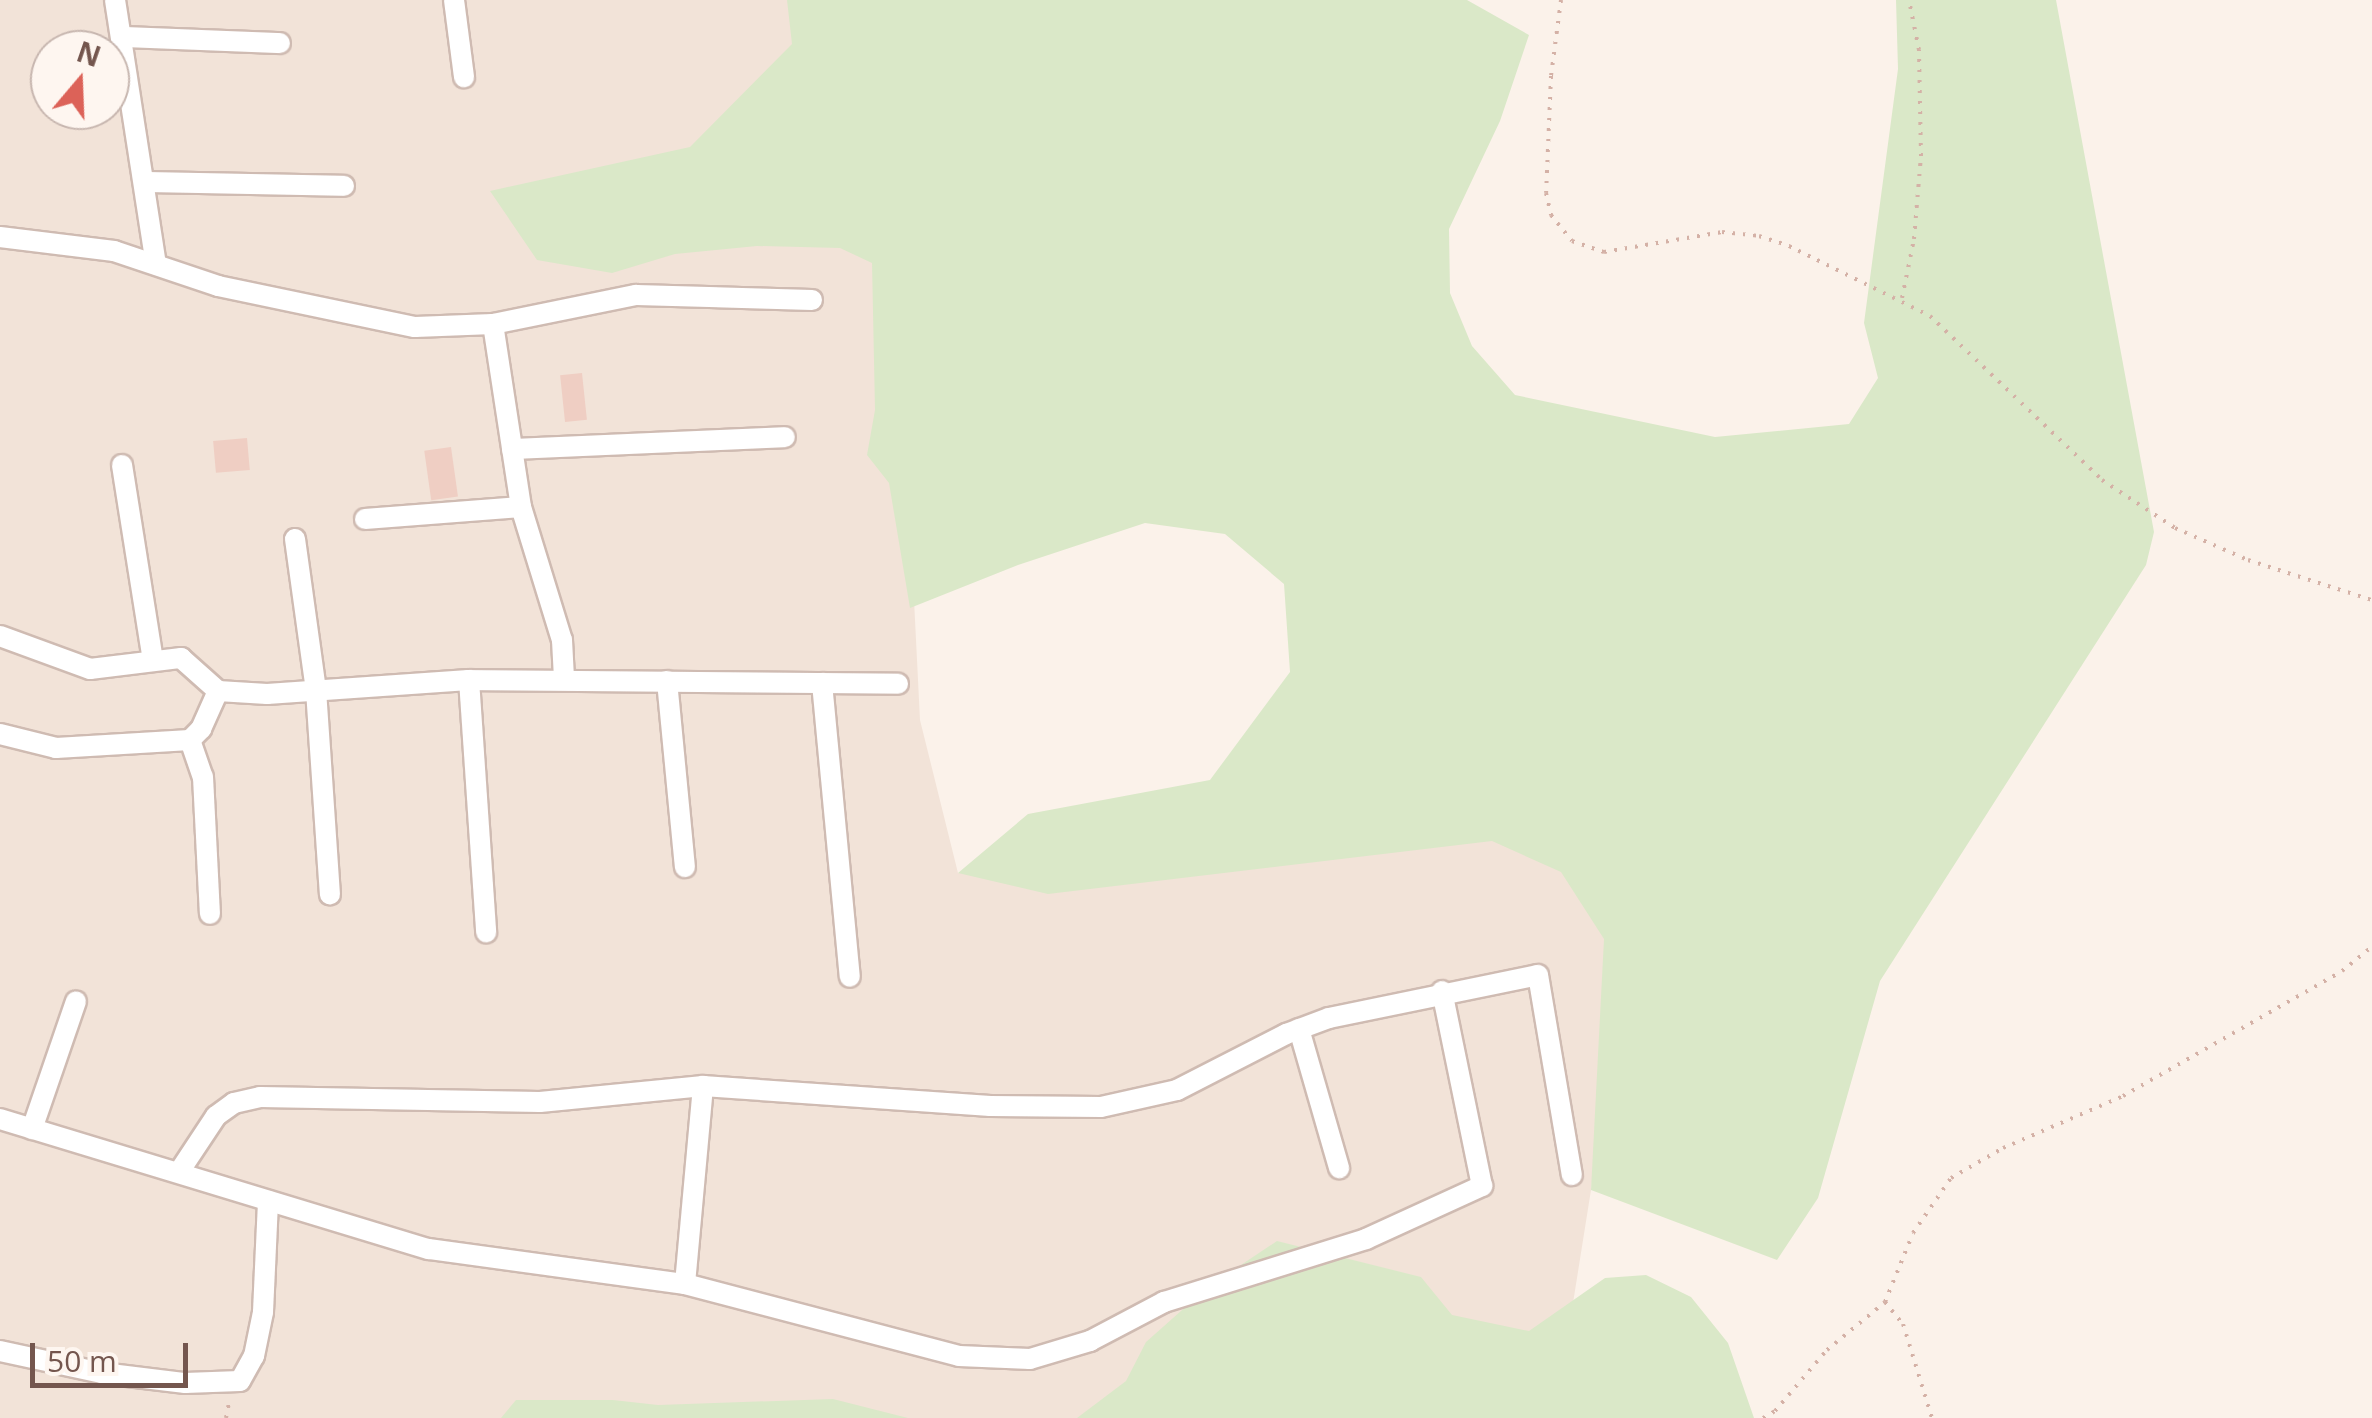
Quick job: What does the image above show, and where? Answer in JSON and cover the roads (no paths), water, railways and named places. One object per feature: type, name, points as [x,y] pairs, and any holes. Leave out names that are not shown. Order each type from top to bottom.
[{"type":"street","points":[[115,0],[121,30]]},
{"type":"street","points":[[454,0],[464,77]]},
{"type":"street","points":[[130,37],[280,43]]},
{"type":"street","points":[[130,90],[156,264]]},
{"type":"street","points":[[144,182],[344,186]]},
{"type":"street","points":[[0,237],[114,251],[218,286],[362,320],[416,327],[492,324],[636,295],[812,300]]},
{"type":"street","points":[[492,324],[521,507],[562,640],[564,679]]},
{"type":"street","points":[[512,449],[786,437]]},
{"type":"street","points":[[122,465],[154,661]]},
{"type":"street","points":[[365,520],[521,507]]},
{"type":"street","points":[[295,539],[316,690],[330,894]]},
{"type":"street","points":[[0,636],[90,669],[181,658],[218,691],[267,694],[468,680],[898,684]]},
{"type":"street","points":[[468,680],[486,932]]},
{"type":"street","points":[[667,681],[685,867]]},
{"type":"street","points":[[822,683],[850,977]]},
{"type":"street","points":[[0,734],[56,748],[190,740],[202,729],[218,691]]},
{"type":"street","points":[[190,740],[203,776],[210,914]]},
{"type":"street","points":[[178,1172],[216,1116],[234,1103],[260,1097],[540,1102],[703,1086],[990,1106],[1102,1107],[1178,1090],[1299,1029],[1442,991],[1538,974],[1572,1176]]},
{"type":"street","points":[[0,1119],[398,1241],[470,1258],[685,1284],[959,1356],[1008,1360],[1071,1349],[1164,1302],[1366,1239],[1482,1186],[1442,991]]},
{"type":"street","points":[[32,1129],[76,1001]]},
{"type":"street","points":[[1299,1029],[1339,1168]]},
{"type":"street","points":[[685,1284],[703,1086]]},
{"type":"street","points":[[0,1351],[102,1373],[233,1383],[248,1370],[259,1334],[266,1285],[268,1201]]}]
